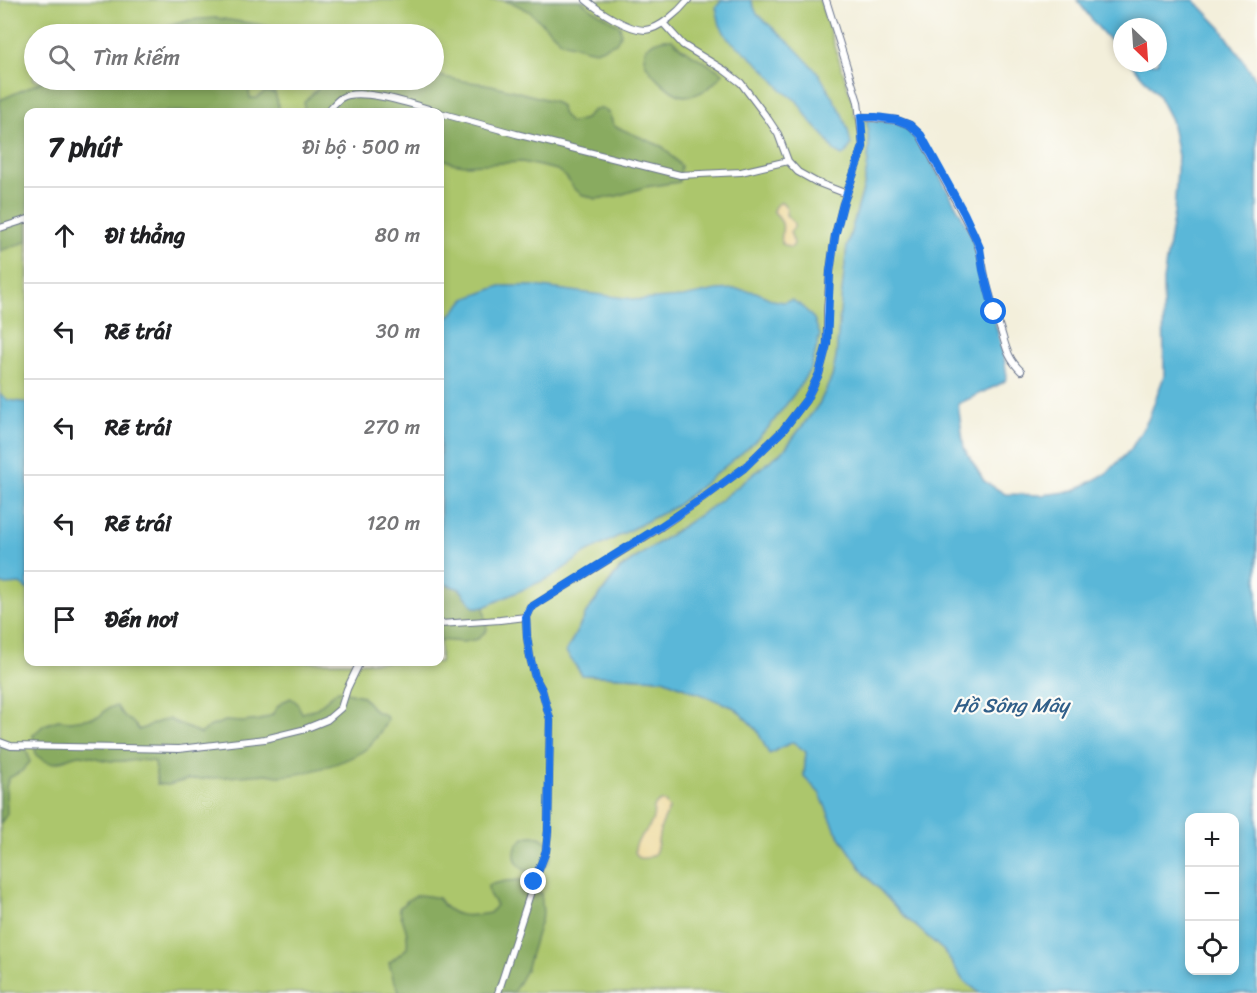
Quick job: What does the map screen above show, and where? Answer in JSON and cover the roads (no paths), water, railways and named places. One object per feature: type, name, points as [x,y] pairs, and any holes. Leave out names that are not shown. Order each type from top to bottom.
[{"type":"lane","points":[[586,0],[622,24],[645,30],[663,23],[680,10],[688,0]]},
{"type":"lane","points":[[498,993],[546,851],[548,831],[550,719],[530,657],[526,617],[530,608],[661,526],[744,468],[783,430],[806,400],[819,374],[827,344],[831,263],[835,236],[863,147],[858,102],[826,0]]},
{"type":"lane","points":[[663,23],[683,45],[707,58],[741,82],[778,134],[788,161],[798,172],[847,194]]},
{"type":"lane","points":[[331,108],[341,98],[363,94],[420,108]]},
{"type":"lane","points":[[444,114],[680,175],[741,172],[788,161]]},
{"type":"lane","points":[[861,117],[897,120],[910,125],[921,135],[964,213],[980,248],[991,302],[1007,352],[1021,371]]},
{"type":"lane","points":[[0,228],[24,221]]},
{"type":"lane","points":[[444,624],[526,617]]},
{"type":"lane","points":[[0,742],[11,746],[179,749],[265,739],[302,730],[327,720],[341,708],[358,666]]},
{"type":"water","points":[[722,0],[751,0],[757,14],[791,44],[819,74],[842,114],[848,130],[851,145],[846,153],[842,156],[835,152],[797,101],[783,91],[764,69],[728,39],[720,25],[716,7]]},
{"type":"water","name":"Hồ Sông Mây","points":[[1077,0],[1194,0],[1221,28],[1257,81],[1257,993],[980,993],[963,980],[944,951],[901,913],[865,874],[836,831],[820,794],[804,776],[806,752],[793,742],[769,754],[757,730],[735,708],[663,679],[582,675],[566,652],[587,612],[620,569],[717,503],[784,450],[819,404],[832,377],[836,358],[847,246],[864,186],[868,162],[867,120],[900,125],[918,138],[962,216],[977,249],[980,271],[1003,352],[1007,376],[1000,384],[958,404],[964,448],[984,481],[1005,494],[1042,495],[1074,491],[1107,473],[1131,449],[1148,420],[1164,376],[1163,280],[1174,213],[1178,156],[1171,120],[1157,93],[1138,72],[1167,72],[1167,18],[1113,18],[1113,44]]},
{"type":"water","points":[[500,286],[534,286],[640,300],[683,297],[735,289],[756,292],[783,302],[792,300],[802,306],[814,319],[820,335],[811,368],[769,427],[749,447],[676,506],[586,553],[553,576],[484,607],[474,607],[460,589],[444,583],[444,323],[465,299]]},
{"type":"water","points":[[0,394],[8,400],[24,402],[24,587],[20,584],[0,583]]}]
